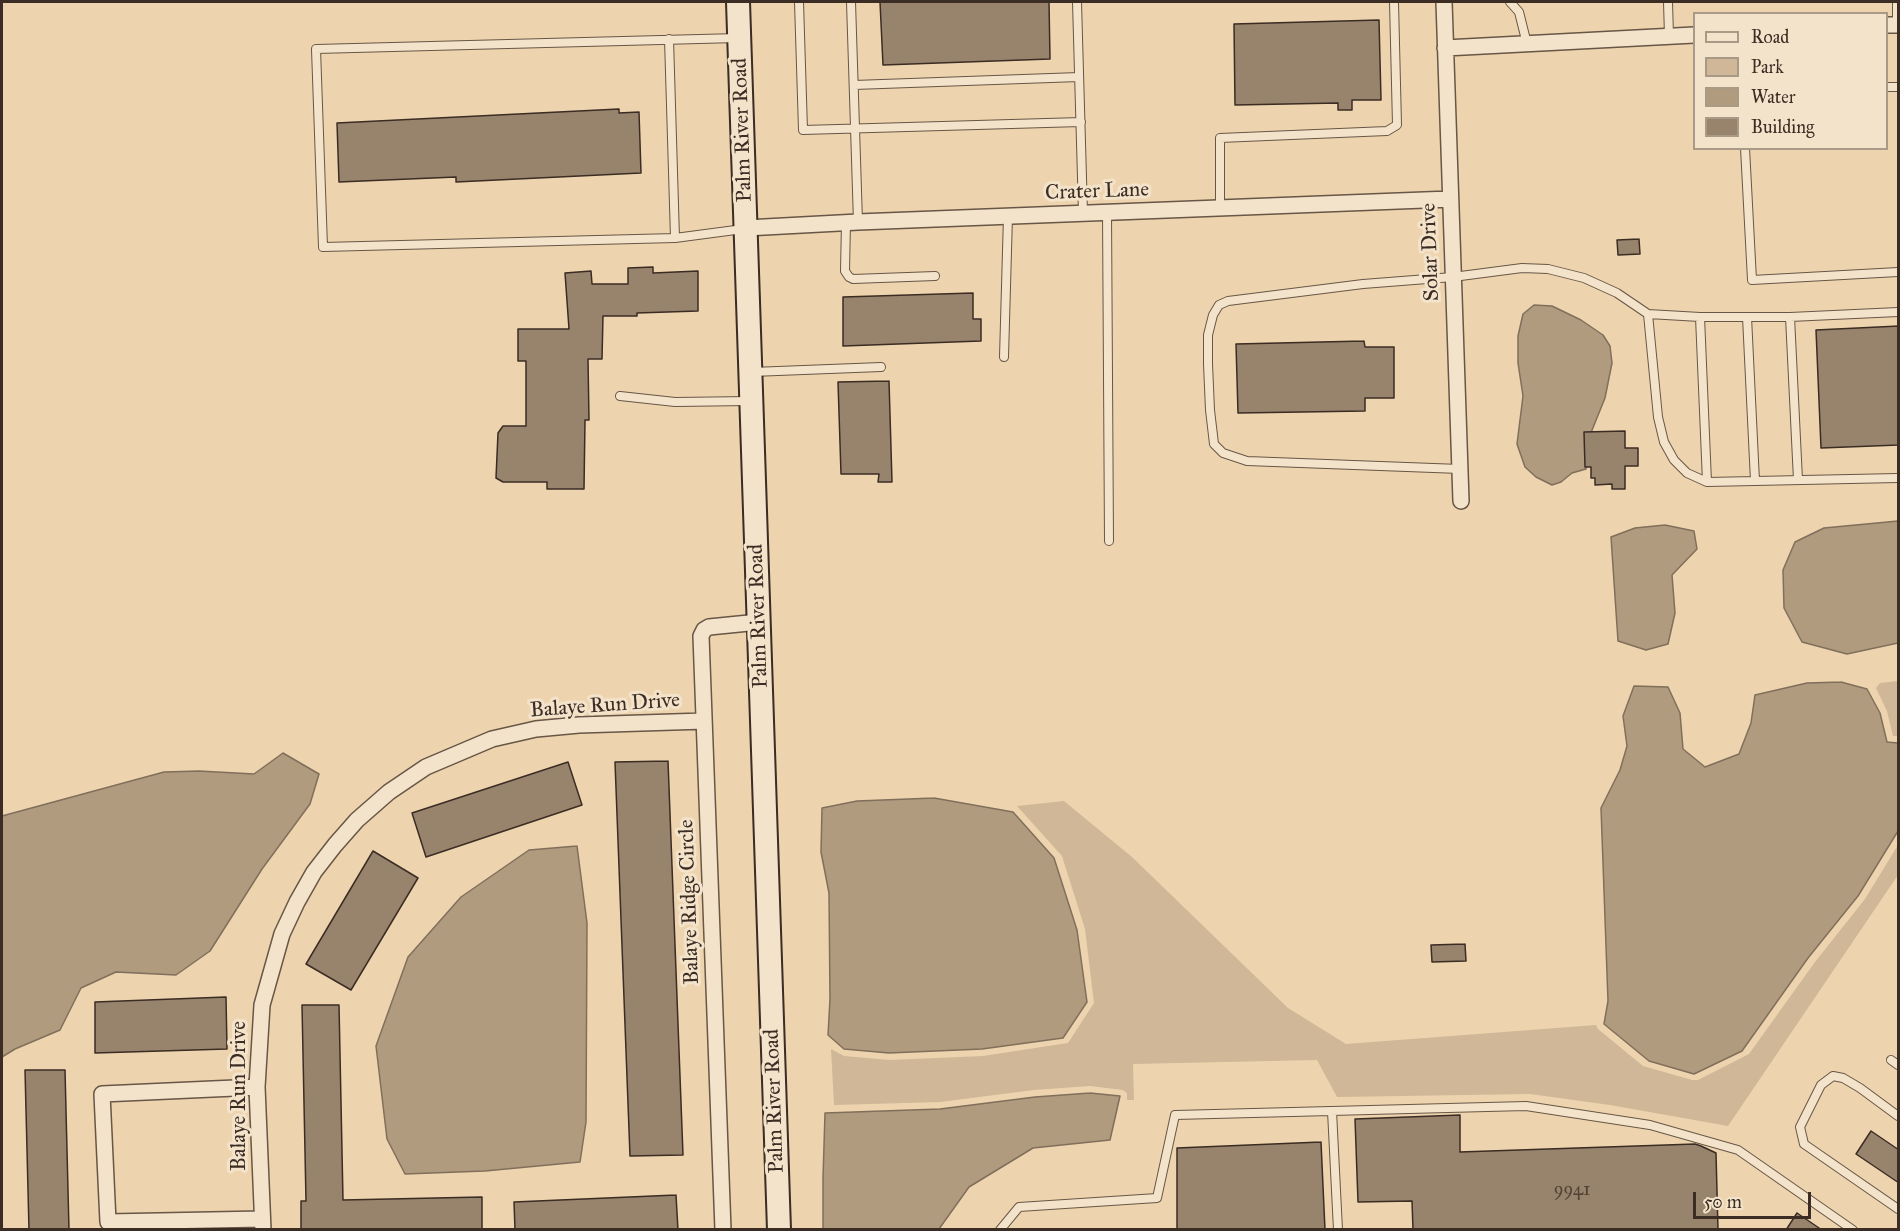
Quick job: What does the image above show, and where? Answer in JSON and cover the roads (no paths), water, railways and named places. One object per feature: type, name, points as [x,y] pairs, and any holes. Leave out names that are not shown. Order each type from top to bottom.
[{"type":"street","name":"Palm River Road","points":[[738,2],[779,1230]]},
{"type":"street","name":"Solar Drive","points":[[1444,2],[1461,501]]},
{"type":"street","points":[[1445,48],[1693,35]]},
{"type":"street","name":"Crater Lane","points":[[746,228],[1450,199]]},
{"type":"street","name":"Balaye Ridge Circle","points":[[723,1230],[701,636],[704,630],[715,626],[759,622]]},
{"type":"street","name":"Balaye Run Drive","points":[[262,1224],[257,1086],[262,1005],[282,934],[297,902],[321,863],[357,820],[389,792],[426,767],[492,739],[536,729],[579,725],[704,722]]},
{"type":"street","points":[[257,1086],[102,1094],[108,1222],[262,1224]]},
{"type":"lane","points":[[799,2],[803,130],[1081,122]]},
{"type":"lane","points":[[851,2],[855,130],[852,222],[845,271],[853,279],[935,276]]},
{"type":"lane","points":[[1077,2],[1083,213]]},
{"type":"lane","points":[[1220,208],[1220,138],[1387,131],[1397,125],[1394,2]]},
{"type":"lane","points":[[1509,2],[1519,12],[1527,44]]},
{"type":"lane","points":[[1668,2],[1669,36]]},
{"type":"lane","points":[[1894,25],[1897,2]]},
{"type":"lane","points":[[740,38],[316,49],[323,247],[675,238],[746,228]]},
{"type":"lane","points":[[669,39],[675,238]]},
{"type":"lane","points":[[854,85],[1079,77]]},
{"type":"lane","points":[[1745,150],[1752,280],[1899,272]]},
{"type":"lane","points":[[1107,212],[1109,541]]},
{"type":"lane","points":[[1004,357],[1008,216]]},
{"type":"lane","points":[[1460,469],[1239,460],[1223,453],[1214,444],[1209,387],[1208,335],[1213,315],[1219,304],[1363,284],[1453,277],[1522,268],[1548,269],[1584,278],[1617,293],[1648,314],[1747,317],[1899,312]]},
{"type":"lane","points":[[1648,314],[1658,417],[1664,442],[1674,460],[1687,474],[1707,482],[1899,478]]},
{"type":"lane","points":[[1790,316],[1798,480]]},
{"type":"lane","points":[[1700,317],[1707,482]]},
{"type":"lane","points":[[1747,317],[1755,482]]},
{"type":"lane","points":[[751,372],[881,367]]},
{"type":"lane","points":[[620,396],[675,402],[752,401]]},
{"type":"lane","points":[[1899,1116],[1860,1088],[1843,1078],[1833,1076],[1821,1085],[1800,1127],[1803,1144],[1899,1209]]},
{"type":"lane","points":[[1000,1230],[1019,1207],[1157,1198],[1175,1115],[1527,1106],[1650,1125],[1738,1150],[1852,1230]]},
{"type":"lane","points":[[1332,1111],[1338,1230]]},
{"type":"water","points":[[1534,305],[1552,306],[1581,320],[1603,335],[1610,346],[1612,363],[1605,398],[1586,445],[1586,469],[1572,473],[1561,482],[1552,485],[1536,477],[1525,467],[1517,444],[1523,396],[1518,363],[1518,336],[1523,314]]},
{"type":"water","points":[[1898,521],[1898,643],[1847,654],[1802,642],[1784,608],[1783,570],[1795,542],[1824,528]]},
{"type":"water","points":[[1665,525],[1694,531],[1697,549],[1672,575],[1675,613],[1668,644],[1646,650],[1618,641],[1611,537],[1635,528]]},
{"type":"water","points":[[1841,682],[1867,689],[1880,713],[1887,742],[1898,743],[1898,831],[1858,896],[1808,958],[1742,1051],[1694,1074],[1649,1061],[1604,1024],[1608,1001],[1601,808],[1620,770],[1627,746],[1623,716],[1634,686],[1668,687],[1680,713],[1683,749],[1705,767],[1739,754],[1751,723],[1755,695],[1807,683]]},
{"type":"water","points":[[283,753],[319,774],[310,804],[262,869],[210,951],[176,975],[116,972],[81,988],[60,1030],[2,1057],[2,816],[164,772],[254,774]]},
{"type":"water","points":[[934,798],[1013,812],[1054,858],[1077,930],[1087,1002],[1063,1038],[982,1049],[889,1053],[844,1049],[828,1035],[829,893],[821,852],[822,808],[857,801]]},
{"type":"water","points":[[577,846],[587,923],[586,1122],[580,1162],[485,1171],[405,1174],[387,1139],[376,1046],[408,957],[461,897],[529,850]]},
{"type":"water","points":[[1090,1093],[1120,1096],[1110,1140],[1033,1148],[969,1187],[939,1229],[823,1229],[825,1113],[940,1109],[1035,1097]]}]
